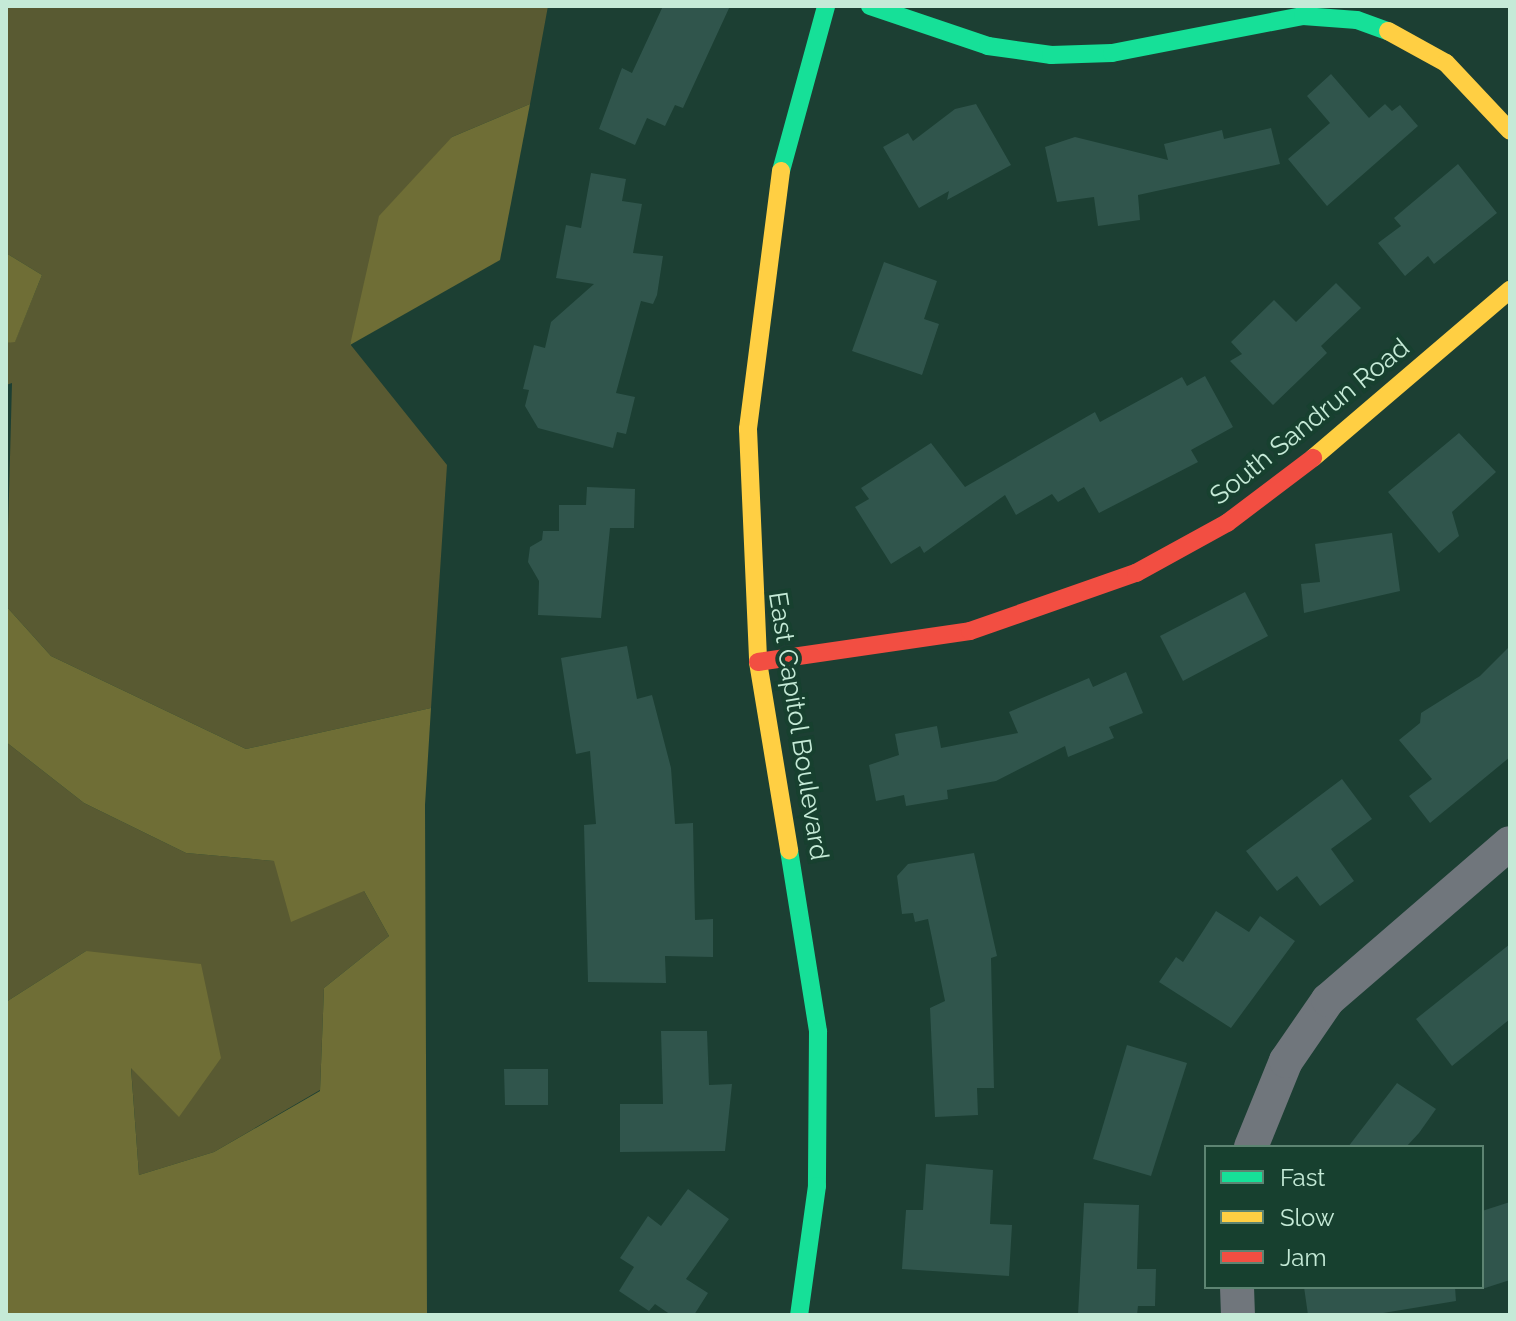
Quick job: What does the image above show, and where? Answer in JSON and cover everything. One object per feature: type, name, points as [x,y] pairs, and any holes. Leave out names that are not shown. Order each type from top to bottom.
[{"type":"street","name":"East Capitol Boulevard","points":[[799,1315],[817,1186],[818,1032],[758,662],[747,513],[754,339],[783,160],[826,6]]},
{"type":"street","points":[[870,6],[988,46],[1051,55],[1112,53],[1303,16],[1357,20],[1404,37],[1446,63],[1510,131]]},
{"type":"street","name":"South Sandrun Road","points":[[758,662],[970,631],[1136,573],[1227,523],[1301,467],[1510,290]]},
{"type":"street","points":[[1252,1145],[1286,1061],[1328,1000],[1510,843]]},
{"type":"street","points":[[1237,1289],[1238,1315]]},
{"type":"green space","points":[[6,6],[548,6],[530,104],[452,137],[350,344],[447,465],[431,708],[246,749],[51,656],[6,606],[12,383],[6,385],[6,343],[15,341],[42,275],[6,253]]},
{"type":"green space","points":[[6,742],[84,803],[186,853],[274,861],[364,891],[389,936],[324,988],[320,1090],[214,1152],[139,1175],[131,1067],[86,951],[6,1002]]},
{"type":"shaded area","points":[[530,104],[500,260],[350,345],[379,216],[452,137]]},
{"type":"shaded area","points":[[6,253],[42,275],[15,342],[6,343]]},
{"type":"shaded area","points":[[6,606],[51,656],[246,749],[431,708],[425,805],[427,1315],[6,1315],[6,1002],[86,951],[201,964],[221,1058],[179,1117],[131,1068],[139,1175],[214,1152],[320,1091],[324,988],[389,936],[364,891],[291,922],[274,861],[186,853],[84,803],[6,742]]},
{"type":"building","points":[[663,6],[730,6],[683,108],[675,105],[665,126],[647,118],[635,145],[599,129],[622,68],[632,73]]},
{"type":"building","points":[[1331,74],[1369,118],[1385,104],[1392,111],[1400,105],[1418,126],[1327,206],[1288,159],[1330,123],[1307,96]]},
{"type":"building","points":[[976,104],[1011,165],[947,200],[949,191],[919,208],[883,147],[908,133],[913,141],[955,109]]},
{"type":"building","points":[[1271,128],[1280,164],[1138,195],[1140,220],[1098,226],[1094,197],[1057,202],[1045,147],[1075,137],[1168,160],[1164,144],[1222,130],[1224,139]]},
{"type":"building","points":[[1458,164],[1497,213],[1434,264],[1428,256],[1405,276],[1378,243],[1401,226],[1394,218]]},
{"type":"building","points":[[591,173],[626,179],[622,201],[642,204],[633,253],[663,256],[657,295],[653,304],[641,301],[616,393],[635,397],[626,434],[617,432],[613,448],[538,428],[525,406],[529,390],[523,389],[534,345],[545,348],[551,322],[594,284],[556,278],[566,225],[581,228]]},
{"type":"building","points":[[884,262],[937,281],[924,319],[939,324],[922,375],[852,351]]},
{"type":"building","points":[[1336,283],[1361,308],[1321,346],[1327,353],[1273,405],[1230,361],[1242,354],[1231,342],[1274,300],[1296,322]]},
{"type":"building","points":[[1205,376],[1233,427],[1191,450],[1198,462],[1099,513],[1084,487],[1058,502],[1052,494],[1016,515],[1005,495],[924,553],[920,546],[891,564],[855,507],[869,499],[861,488],[931,443],[965,487],[1095,412],[1100,422],[1182,377],[1187,386]]},
{"type":"building","points":[[1459,433],[1496,472],[1452,512],[1459,536],[1439,553],[1388,492]]},
{"type":"building","points":[[587,487],[635,489],[634,528],[610,528],[601,618],[538,615],[539,581],[528,562],[530,547],[542,540],[543,531],[559,531],[559,505],[586,505]]},
{"type":"building","points":[[1392,533],[1400,591],[1304,613],[1301,584],[1320,582],[1315,544]]},
{"type":"building","points":[[1245,592],[1268,636],[1183,681],[1160,636]]},
{"type":"building","points":[[627,646],[637,699],[652,695],[671,768],[675,824],[693,823],[695,920],[713,919],[713,957],[665,956],[666,983],[588,982],[584,825],[596,824],[590,751],[576,754],[561,658]]},
{"type":"building","points":[[1510,646],[1510,757],[1430,823],[1409,796],[1432,779],[1399,740],[1420,723],[1421,713],[1480,676]]},
{"type":"building","points":[[1126,672],[1143,713],[1109,727],[1114,738],[1068,757],[1065,746],[996,781],[947,790],[948,799],[906,806],[904,795],[876,801],[869,765],[899,755],[895,734],[937,726],[941,748],[1018,733],[1009,712],[1089,678],[1093,687]]},
{"type":"building","points":[[1342,779],[1372,819],[1331,849],[1354,881],[1320,906],[1297,876],[1277,891],[1246,851]]},
{"type":"building","points":[[974,853],[997,956],[991,958],[994,1088],[977,1088],[978,1115],[935,1117],[930,1008],[945,1001],[928,919],[915,922],[913,913],[902,914],[897,876],[908,864]]},
{"type":"building","points":[[1216,911],[1249,932],[1260,916],[1295,941],[1231,1028],[1159,982],[1176,957],[1183,962]]},
{"type":"building","points":[[1510,944],[1510,1019],[1452,1066],[1416,1019]]},
{"type":"building","points":[[661,1031],[707,1031],[709,1085],[732,1084],[725,1151],[620,1152],[620,1104],[663,1104]]},
{"type":"building","points":[[1127,1045],[1187,1063],[1151,1176],[1093,1159]]},
{"type":"building","points":[[504,1069],[548,1069],[548,1105],[505,1105]]},
{"type":"building","points":[[1397,1083],[1436,1109],[1408,1145],[1350,1145]]},
{"type":"building","points":[[926,1164],[993,1170],[990,1224],[1012,1225],[1009,1276],[902,1269],[906,1210],[923,1210]]},
{"type":"building","points":[[688,1189],[729,1219],[686,1279],[708,1293],[694,1315],[671,1315],[655,1304],[649,1311],[619,1291],[634,1267],[620,1258],[648,1216],[661,1226]]},
{"type":"building","points":[[1510,1202],[1510,1280],[1484,1288],[1484,1210]]},
{"type":"building","points":[[1084,1203],[1139,1205],[1137,1269],[1156,1269],[1155,1306],[1138,1306],[1137,1315],[1078,1315]]},
{"type":"building","points":[[1304,1289],[1455,1289],[1456,1301],[1371,1315],[1308,1315]]},
{"type":"traffic: fast","points":[[781,171],[826,6]]},
{"type":"traffic: fast","points":[[870,6],[988,46],[1051,55],[1112,53],[1303,16],[1357,20],[1388,31]]},
{"type":"traffic: fast","points":[[789,850],[818,1032],[817,1186],[799,1315]]},
{"type":"traffic: slow","points":[[1388,31],[1446,63],[1510,131]]},
{"type":"traffic: slow","points":[[781,171],[748,429],[758,662],[789,850]]},
{"type":"traffic: slow","points":[[1313,458],[1510,290]]},
{"type":"traffic: jam","points":[[758,662],[970,631],[1136,573],[1227,523],[1313,458]]}]
